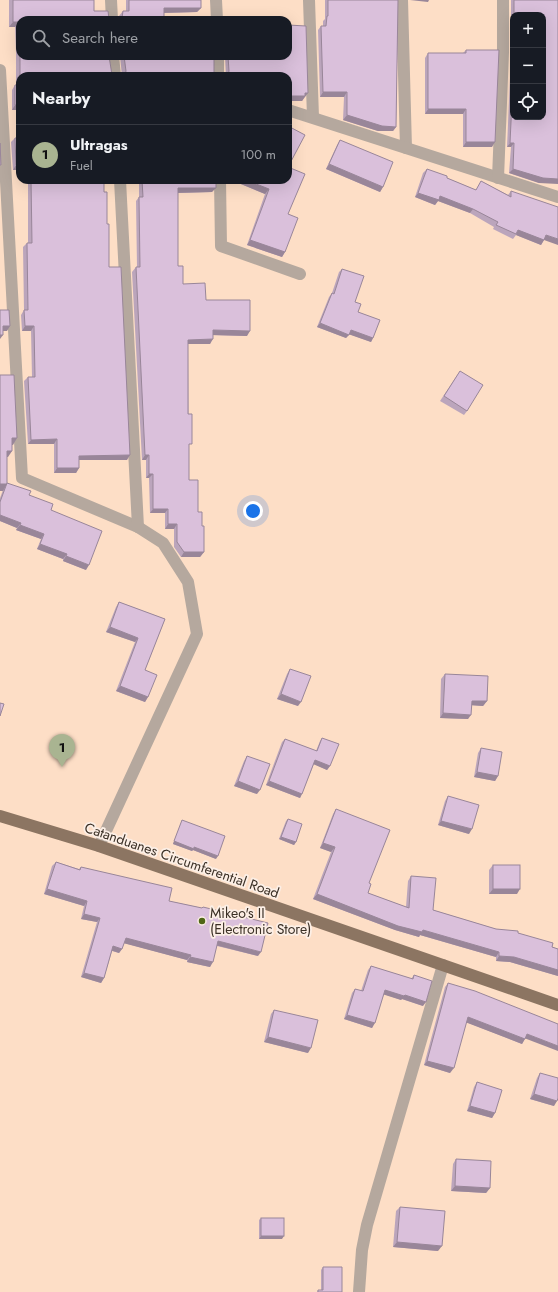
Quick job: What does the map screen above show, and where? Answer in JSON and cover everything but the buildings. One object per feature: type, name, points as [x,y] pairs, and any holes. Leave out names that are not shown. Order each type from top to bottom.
[{"type":"main road","name":"Catanduanes Circumferential Road","points":[[0,816],[99,846],[558,1005]]},
{"type":"street","points":[[110,0],[112,16]]},
{"type":"street","points":[[216,0],[217,16]]},
{"type":"street","points":[[309,0],[313,117]]},
{"type":"street","points":[[402,0],[406,148]]},
{"type":"street","points":[[498,178],[503,52],[503,0]]},
{"type":"street","points":[[114,60],[114,72]]},
{"type":"street","points":[[218,60],[218,72]]},
{"type":"street","points":[[0,70],[4,187],[22,478],[138,527],[163,543],[188,582],[197,634],[99,846]]},
{"type":"street","points":[[292,111],[558,197]]},
{"type":"street","points":[[120,184],[138,527]]},
{"type":"street","points":[[220,184],[221,246],[300,274]]},
{"type":"street","points":[[359,1292],[362,1250],[367,1225],[443,965]]},
{"type":"place","name":"Ultragas","points":[[62,767]]},
{"type":"place","name":"Mikeo's II (Electronic Store)","points":[[202,921]]}]
